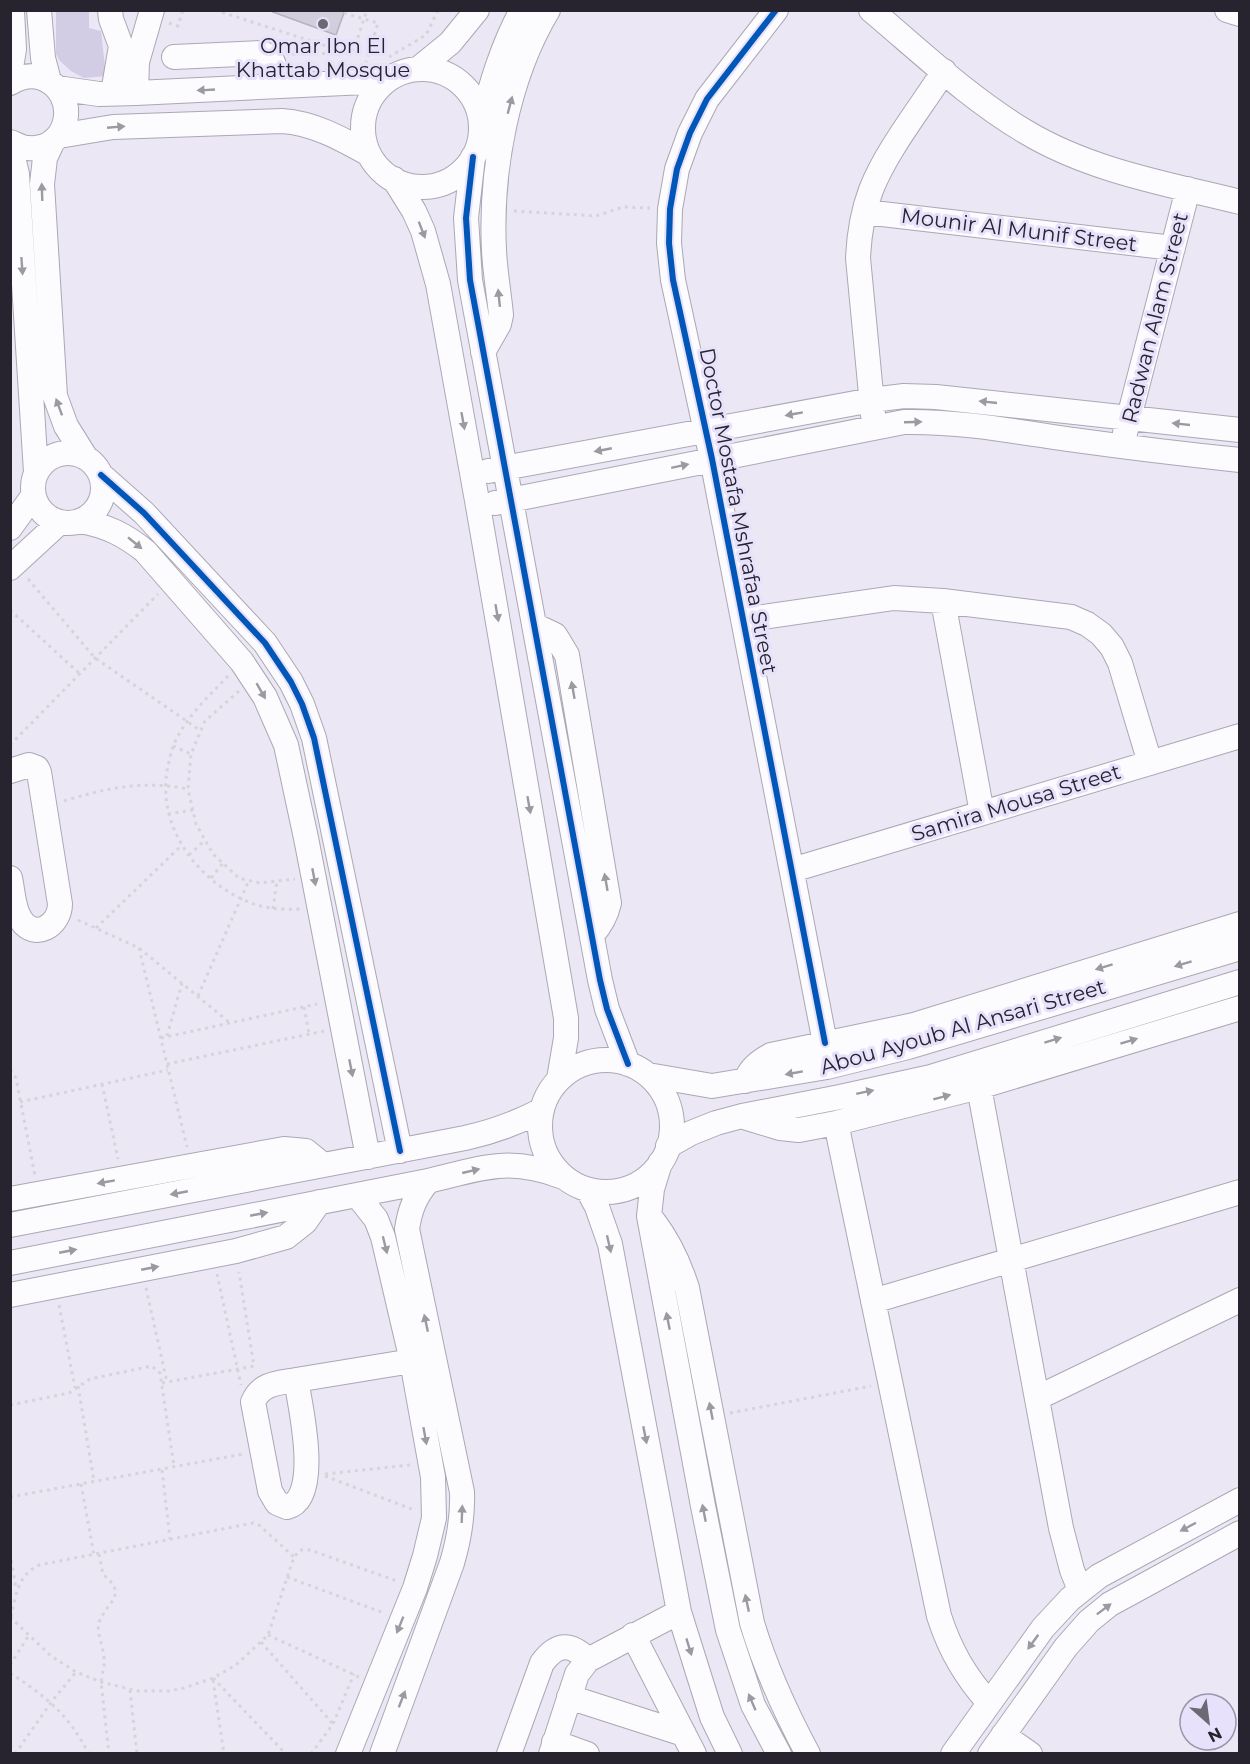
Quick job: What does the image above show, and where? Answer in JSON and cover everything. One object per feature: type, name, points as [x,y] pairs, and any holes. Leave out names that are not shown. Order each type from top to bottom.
[{"type":"street","points":[[10,74],[14,49],[12,10]]},
{"type":"street","points":[[13,566],[71,521],[91,515],[98,507],[103,486],[94,466],[66,426],[55,396],[42,184],[45,158],[65,122],[67,110],[64,99],[53,85],[43,58],[39,10]]},
{"type":"street","points":[[418,69],[450,43],[477,10]]},
{"type":"street","points":[[384,66],[377,90],[368,104],[363,121],[364,138],[369,154],[384,173],[394,179],[408,185],[423,187],[438,184],[464,170],[478,147],[481,124],[496,67],[507,38],[522,10]]},
{"type":"street","points":[[483,352],[499,324],[501,315],[494,250],[494,210],[495,183],[508,109],[519,72],[548,10]]},
{"type":"street","name":"Doctor Mostafa Mshrafaa Street","points":[[776,10],[703,108],[690,133],[677,169],[670,209],[669,243],[674,280],[712,459],[825,1043]]},
{"type":"street","points":[[871,10],[986,105],[1027,133],[1072,155],[1120,172],[1239,202]]},
{"type":"street","points":[[1227,10],[1239,14]]},
{"type":"street","points":[[111,17],[149,21],[137,62],[124,93],[120,41],[111,17]]},
{"type":"street","points":[[174,57],[262,53],[274,63],[280,86]]},
{"type":"street","points":[[10,83],[26,76],[38,77],[53,85],[87,93],[280,86],[366,82],[384,66]]},
{"type":"street","points":[[384,66],[403,72],[418,69],[444,73],[466,88],[479,111],[481,124]]},
{"type":"street","points":[[874,427],[858,258],[859,236],[870,192],[880,170],[944,71]]},
{"type":"street","points":[[368,1157],[286,745],[274,716],[248,670],[145,551],[126,536],[105,526],[71,521],[43,513],[35,484],[16,174],[10,144],[27,148],[41,147],[56,139],[113,127],[282,121],[311,126],[369,154]]},
{"type":"street","points":[[473,157],[466,218],[467,248],[470,280],[483,352],[607,1009],[638,1069]]},
{"type":"street","points":[[394,179],[414,211],[432,260],[472,473],[566,1018],[565,1049],[559,1079]]},
{"type":"street","name":"Radwan Alam Street","points":[[1122,447],[1188,189]]},
{"type":"street","name":"Mounir Al Munif Street","points":[[865,212],[1173,248]]},
{"type":"street","points":[[472,473],[904,396],[936,397],[1239,430]]},
{"type":"street","points":[[478,506],[904,422],[943,422],[1122,447],[1239,460]]},
{"type":"street","points":[[10,528],[35,484],[43,463],[53,456],[64,453],[76,454],[94,466],[144,513],[266,643],[291,682],[302,704],[314,738],[400,1151]]},
{"type":"street","points":[[743,620],[894,598],[943,601],[1071,617],[1101,634],[1112,647],[1120,663],[1150,763]]},
{"type":"street","points":[[943,601],[982,813]]},
{"type":"street","name":"Samira Mousa Street","points":[[792,870],[1239,736]]},
{"type":"street","points":[[10,771],[30,765],[37,768],[45,806],[60,912],[52,924],[46,928],[31,928],[24,924],[17,912],[10,878]]},
{"type":"street","points":[[745,1081],[750,1070],[759,1061],[771,1055],[924,1023],[1239,924]]},
{"type":"street","name":"Abou Ayoub Al Ansari Street","points":[[638,1069],[712,1086],[827,1067],[908,1047],[1239,948]]},
{"type":"street","name":"Abou Ayoub Al Ansari Street","points":[[664,1154],[691,1133],[742,1116],[931,1077],[1239,982]]},
{"type":"street","points":[[742,1116],[780,1128],[799,1130],[836,1123],[979,1087],[1239,1008]]},
{"type":"street","points":[[563,1177],[549,1160],[541,1140],[540,1118],[546,1097],[559,1079],[577,1066],[594,1061],[611,1060],[638,1069],[658,1086],[671,1115],[671,1130],[652,1189],[649,1216],[700,1496],[728,1630],[753,1705],[779,1754]]},
{"type":"street","points":[[979,1087],[1063,1539],[1080,1590]]},
{"type":"street","points":[[10,1225],[492,1132],[518,1123],[542,1110]]},
{"type":"street","points":[[836,1123],[939,1616],[958,1663],[989,1703]]},
{"type":"street","points":[[10,1199],[291,1149],[306,1151],[324,1165]]},
{"type":"street","points":[[10,1263],[428,1181],[495,1165],[519,1165],[542,1169],[588,1190],[608,1192],[628,1188],[646,1178],[664,1154]]},
{"type":"street","points":[[382,1754],[444,1585],[460,1534],[463,1513],[462,1492],[407,1229],[409,1212],[417,1195],[428,1181]]},
{"type":"street","points":[[588,1190],[597,1207],[610,1244],[679,1612],[712,1717],[730,1754]]},
{"type":"street","points":[[873,1301],[1239,1192]]},
{"type":"street","points":[[348,1754],[415,1588],[434,1518],[435,1498],[412,1362],[383,1237],[376,1219],[357,1195]]},
{"type":"street","points":[[10,1295],[224,1254],[286,1237],[305,1222],[319,1202]]},
{"type":"street","points":[[649,1216],[666,1238],[685,1279],[752,1623],[762,1658],[808,1754]]},
{"type":"street","points":[[1036,1398],[1239,1300]]},
{"type":"street","points":[[296,1380],[307,1463],[301,1495],[292,1506],[282,1506],[272,1496],[262,1450],[253,1402],[259,1392],[268,1384],[412,1362]]},
{"type":"street","points":[[953,1754],[1043,1628],[1055,1613],[1080,1590],[1119,1565],[1239,1500]]},
{"type":"street","points":[[1030,1754],[997,1744],[1066,1647],[1089,1621],[1118,1600],[1239,1533]]},
{"type":"street","points":[[587,1754],[552,1748],[577,1674],[588,1659],[679,1612]]},
{"type":"street","points":[[633,1635],[689,1744]]},
{"type":"street","points":[[509,1754],[542,1663],[550,1652],[564,1647],[578,1650],[588,1659]]},
{"type":"street","points":[[569,1697],[689,1744]]},
{"type":"path","points":[[215,10],[348,53]]},
{"type":"path","points":[[280,86],[288,54],[348,53],[354,49],[367,10]]},
{"type":"path","points":[[344,13],[378,23],[365,64],[384,66],[426,35],[438,10]]},
{"type":"path","points":[[494,210],[596,216],[623,207],[670,209]]},
{"type":"path","points":[[13,566],[95,658],[201,731]]},
{"type":"path","points":[[10,745],[172,580]]},
{"type":"path","points":[[10,610],[80,674]]},
{"type":"path","points":[[248,670],[187,721],[173,746],[166,784],[168,814],[181,846],[203,873],[241,898],[273,909],[320,908]]},
{"type":"path","points":[[248,670],[205,721],[191,754],[188,789],[196,824],[213,854],[239,878],[260,883],[314,877]]},
{"type":"path","points":[[173,746],[191,754]]},
{"type":"path","points":[[45,806],[105,788],[166,784],[188,789]]},
{"type":"path","points":[[168,814],[193,810]]},
{"type":"path","points":[[189,856],[205,840]]},
{"type":"path","points":[[96,928],[181,846]]},
{"type":"path","points":[[211,878],[223,863]]},
{"type":"path","points":[[198,996],[249,880]]},
{"type":"path","points":[[273,909],[277,881]]},
{"type":"path","points":[[60,912],[139,948],[230,1023]]},
{"type":"path","points":[[139,948],[192,1166]]},
{"type":"path","points":[[167,1036],[182,983]]},
{"type":"path","points":[[161,1038],[338,1000]]},
{"type":"path","points":[[304,1007],[309,1034]]},
{"type":"path","points":[[167,1064],[343,1027]]},
{"type":"path","points":[[10,1070],[16,1078],[38,1194]]},
{"type":"path","points":[[20,1102],[168,1070]]},
{"type":"path","points":[[102,1084],[122,1179]]},
{"type":"path","points":[[224,1254],[242,1394],[253,1402]]},
{"type":"path","points":[[162,1383],[253,1367],[255,1364],[224,1254]]},
{"type":"path","points":[[142,1270],[167,1382]]},
{"type":"path","points":[[55,1286],[94,1482]]},
{"type":"path","points":[[10,1405],[69,1392],[90,1379],[152,1366],[160,1373],[174,1467]]},
{"type":"path","points":[[712,1416],[890,1383]]},
{"type":"path","points":[[10,1497],[262,1450]]},
{"type":"path","points":[[430,1463],[321,1474],[434,1518]]},
{"type":"path","points":[[162,1469],[170,1539]]},
{"type":"path","points":[[81,1484],[94,1555]]},
{"type":"path","points":[[294,1557],[259,1525],[253,1523],[39,1565],[29,1570],[21,1579],[11,1617],[51,1656],[76,1672],[100,1682],[130,1690],[169,1691],[199,1684],[236,1665],[268,1635],[294,1557],[300,1550],[310,1550],[415,1588]]},
{"type":"path","points":[[10,1553],[17,1590]]},
{"type":"path","points":[[99,1554],[103,1574],[116,1591],[114,1599],[99,1622],[98,1630],[104,1666],[100,1682],[109,1754]]},
{"type":"path","points":[[287,1577],[402,1619]]},
{"type":"path","points":[[10,1665],[28,1635]]},
{"type":"path","points":[[268,1635],[376,1684]]},
{"type":"path","points":[[260,1642],[333,1724]]},
{"type":"path","points":[[15,1754],[52,1701],[76,1672]]},
{"type":"path","points":[[10,1673],[52,1701],[76,1731],[89,1754]]},
{"type":"path","points":[[311,1754],[333,1724],[354,1674]]},
{"type":"path","points":[[213,1678],[224,1754]]},
{"type":"path","points":[[213,1678],[286,1754]]},
{"type":"path","points":[[130,1690],[137,1754]]},
{"type":"shaded area","points":[[56,11],[89,11],[89,28],[101,31],[106,76],[84,78],[71,71],[60,61],[56,54]]},
{"type":"building","name":"Omar Ibn El Khattab Mosque","points":[[274,10],[345,10],[336,35],[273,12]]},
{"type":"cycle path","points":[[776,10],[707,99],[690,133],[677,169],[670,209],[669,243],[673,280],[712,459],[825,1043]]},
{"type":"cycle path","points":[[473,157],[466,218],[470,280],[600,980],[607,1009],[628,1064]]},
{"type":"cycle path","points":[[101,475],[144,513],[265,643],[291,682],[302,704],[314,738],[400,1151]]},
{"type":"place","name":"Omar Ibn El Khattab Mosque","points":[[323,24]]}]
